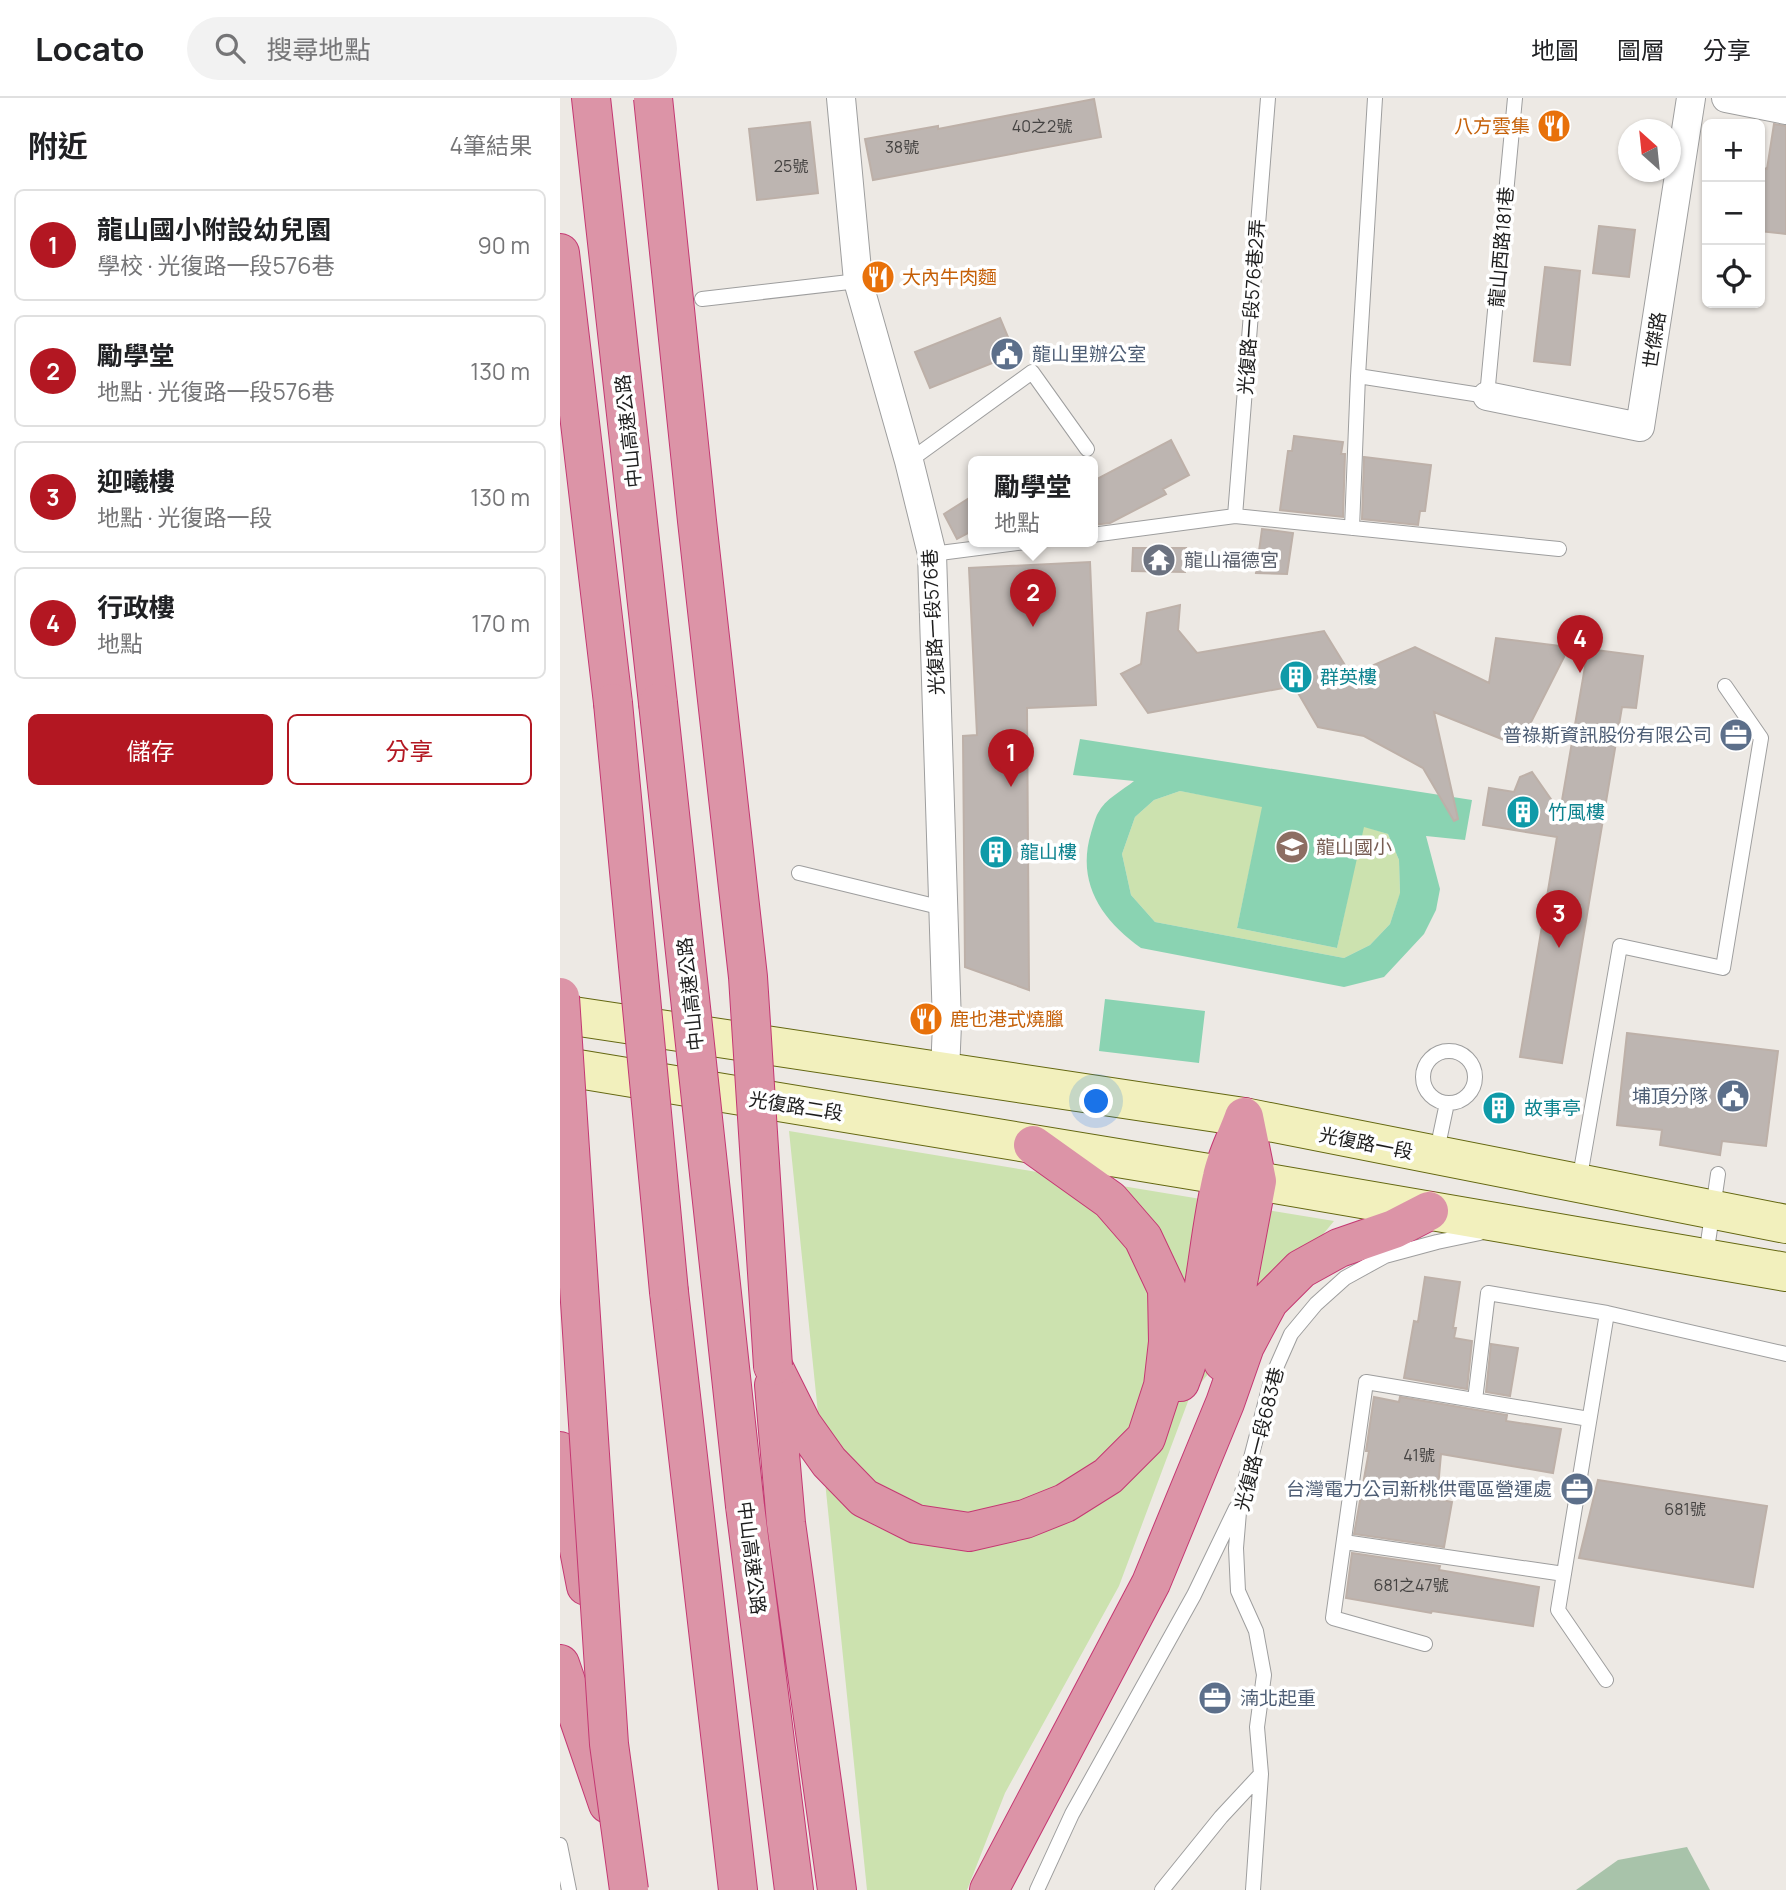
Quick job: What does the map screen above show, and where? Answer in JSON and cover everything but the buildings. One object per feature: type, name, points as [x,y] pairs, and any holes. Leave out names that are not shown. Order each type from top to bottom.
[{"type":"highway","name":"中山高速公路","points":[[591,98],[746,1506],[794,1890]]},
{"type":"highway","points":[[653,98],[748,977],[786,1523],[837,1890]]},
{"type":"highway","points":[[560,253],[613,703],[669,1292],[738,1890]]},
{"type":"highway","points":[[560,997],[609,1744],[629,1890]]},
{"type":"highway","points":[[1190,1489],[1227,1345],[1244,1117]]},
{"type":"highway","points":[[1033,1145],[1110,1200],[1143,1238],[1167,1289],[1168,1342],[1163,1386],[1146,1438]]},
{"type":"highway","points":[[773,1366],[802,1424],[829,1462],[864,1498],[916,1524],[969,1531],[1025,1518],[1065,1503],[1108,1476],[1146,1438],[1172,1400],[1188,1362],[1204,1291],[1239,1178]]},
{"type":"highway","points":[[989,1890],[1152,1583],[1245,1346],[1269,1301],[1301,1269],[1339,1248],[1394,1229],[1429,1211]]},
{"type":"highway","points":[[560,1451],[646,1890]]},
{"type":"highway","points":[[560,1664],[638,1890]]},
{"type":"main road","points":[[560,1014],[945,1072]]},
{"type":"main road","name":"光復路二段","points":[[560,1066],[1033,1145]]},
{"type":"main road","name":"光復路一段","points":[[945,1072],[1244,1117],[1578,1183],[1715,1192],[1786,1224]]},
{"type":"main road","points":[[1033,1145],[1786,1272]]},
{"type":"street","name":"光復路一段576巷","points":[[841,98],[858,281],[909,461],[932,554],[948,1052],[945,1072]]},
{"type":"street","name":"世傑路","points":[[1487,396],[1640,427],[1690,98]]},
{"type":"street","points":[[1726,98],[1786,110]]},
{"type":"lane","name":"光復路一段576巷2弄","points":[[1235,516],[1268,98]]},
{"type":"lane","points":[[1352,528],[1358,376],[1375,98]]},
{"type":"lane","name":"龍山西路181巷","points":[[1487,396],[1515,98]]},
{"type":"lane","points":[[702,299],[858,281]]},
{"type":"lane","points":[[909,461],[1032,372],[1087,449]]},
{"type":"lane","points":[[1358,376],[1487,396]]},
{"type":"lane","points":[[1098,533],[1235,516],[1559,549]]},
{"type":"lane","points":[[932,554],[987,547]]},
{"type":"lane","points":[[1578,1183],[1620,946],[1723,968],[1762,738],[1725,686]]},
{"type":"lane","points":[[799,873],[943,908]]},
{"type":"lane","points":[[1436,1157],[1447,1103]]},
{"type":"lane","points":[[1705,1258],[1715,1192]]},
{"type":"lane","name":"光復路一段683巷","points":[[1253,1890],[1261,1774],[1257,1727],[1264,1675],[1255,1631],[1238,1591],[1236,1548],[1240,1500],[1272,1377],[1291,1334],[1316,1304],[1345,1278],[1385,1256],[1437,1241],[1517,1226]]},
{"type":"lane","points":[[1475,1400],[1488,1293],[1607,1313],[1786,1354]]},
{"type":"lane","points":[[1606,1680],[1558,1610],[1607,1313]]},
{"type":"lane","points":[[1426,1644],[1333,1618],[1366,1382],[1589,1419]]},
{"type":"lane","points":[[1037,1890],[1072,1814],[1194,1595],[1240,1500]]},
{"type":"lane","points":[[1344,1542],[1564,1574]]},
{"type":"lane","points":[[1162,1890],[1261,1774]]},
{"type":"lane","points":[[560,1845],[569,1890]]},
{"type":"lane","points":[[1255,1871],[1261,1890]]},
{"type":"green space","points":[[1080,739],[1472,800],[1465,840],[1426,836],[1440,889],[1436,910],[1424,934],[1384,977],[1344,987],[1141,948],[1104,912],[1090,884],[1087,868],[1087,851],[1098,813],[1110,799],[1134,781],[1073,775]],"holes":[[[1180,791],[1262,807],[1237,928],[1337,948],[1364,827],[1388,834],[1399,860],[1400,893],[1390,924],[1370,945],[1344,958],[1155,922],[1131,895],[1122,854],[1135,817],[1154,800]]]},
{"type":"green space","points":[[1180,791],[1263,806],[1237,928],[1337,948],[1363,826],[1388,834],[1399,860],[1400,894],[1390,924],[1370,945],[1344,958],[1155,922],[1131,895],[1122,854],[1135,817],[1154,800]]},
{"type":"green space","points":[[1105,999],[1205,1011],[1199,1063],[1099,1051]]},
{"type":"green space","points":[[789,1131],[1334,1221],[1190,1396],[1119,1586],[1005,1793],[967,1890],[867,1890]]},
{"type":"green space","points":[[1687,1847],[1710,1890],[1576,1890],[1618,1860]]},
{"type":"place","name":"八方雲集","points":[[1554,126]]},
{"type":"place","name":"大內牛肉麵","points":[[878,277]]},
{"type":"place","name":"龍山里辦公室","points":[[1007,354]]},
{"type":"place","name":"龍山福德宮","points":[[1159,560]]},
{"type":"place","name":"勵學堂","points":[[1033,627]]},
{"type":"place","name":"行政樓","points":[[1580,673]]},
{"type":"place","name":"群英樓","points":[[1296,677]]},
{"type":"place","name":"普祿斯資訊股份有限公司","points":[[1736,735]]},
{"type":"place","name":"龍山國小附設幼兒園","points":[[1011,787]]},
{"type":"place","name":"竹風樓","points":[[1523,812]]},
{"type":"place","name":"龍山國小","points":[[1292,847]]},
{"type":"place","name":"龍山樓","points":[[996,852]]},
{"type":"place","name":"迎曦樓","points":[[1559,948]]},
{"type":"place","name":"鹿也港式燒臘","points":[[926,1019]]},
{"type":"place","name":"埔頂分隊","points":[[1733,1096]]},
{"type":"place","name":"故事亭","points":[[1499,1108]]},
{"type":"place","name":"台灣電力公司新桃供電區營運處","points":[[1577,1489]]},
{"type":"place","name":"湳北起重","points":[[1215,1698]]}]
